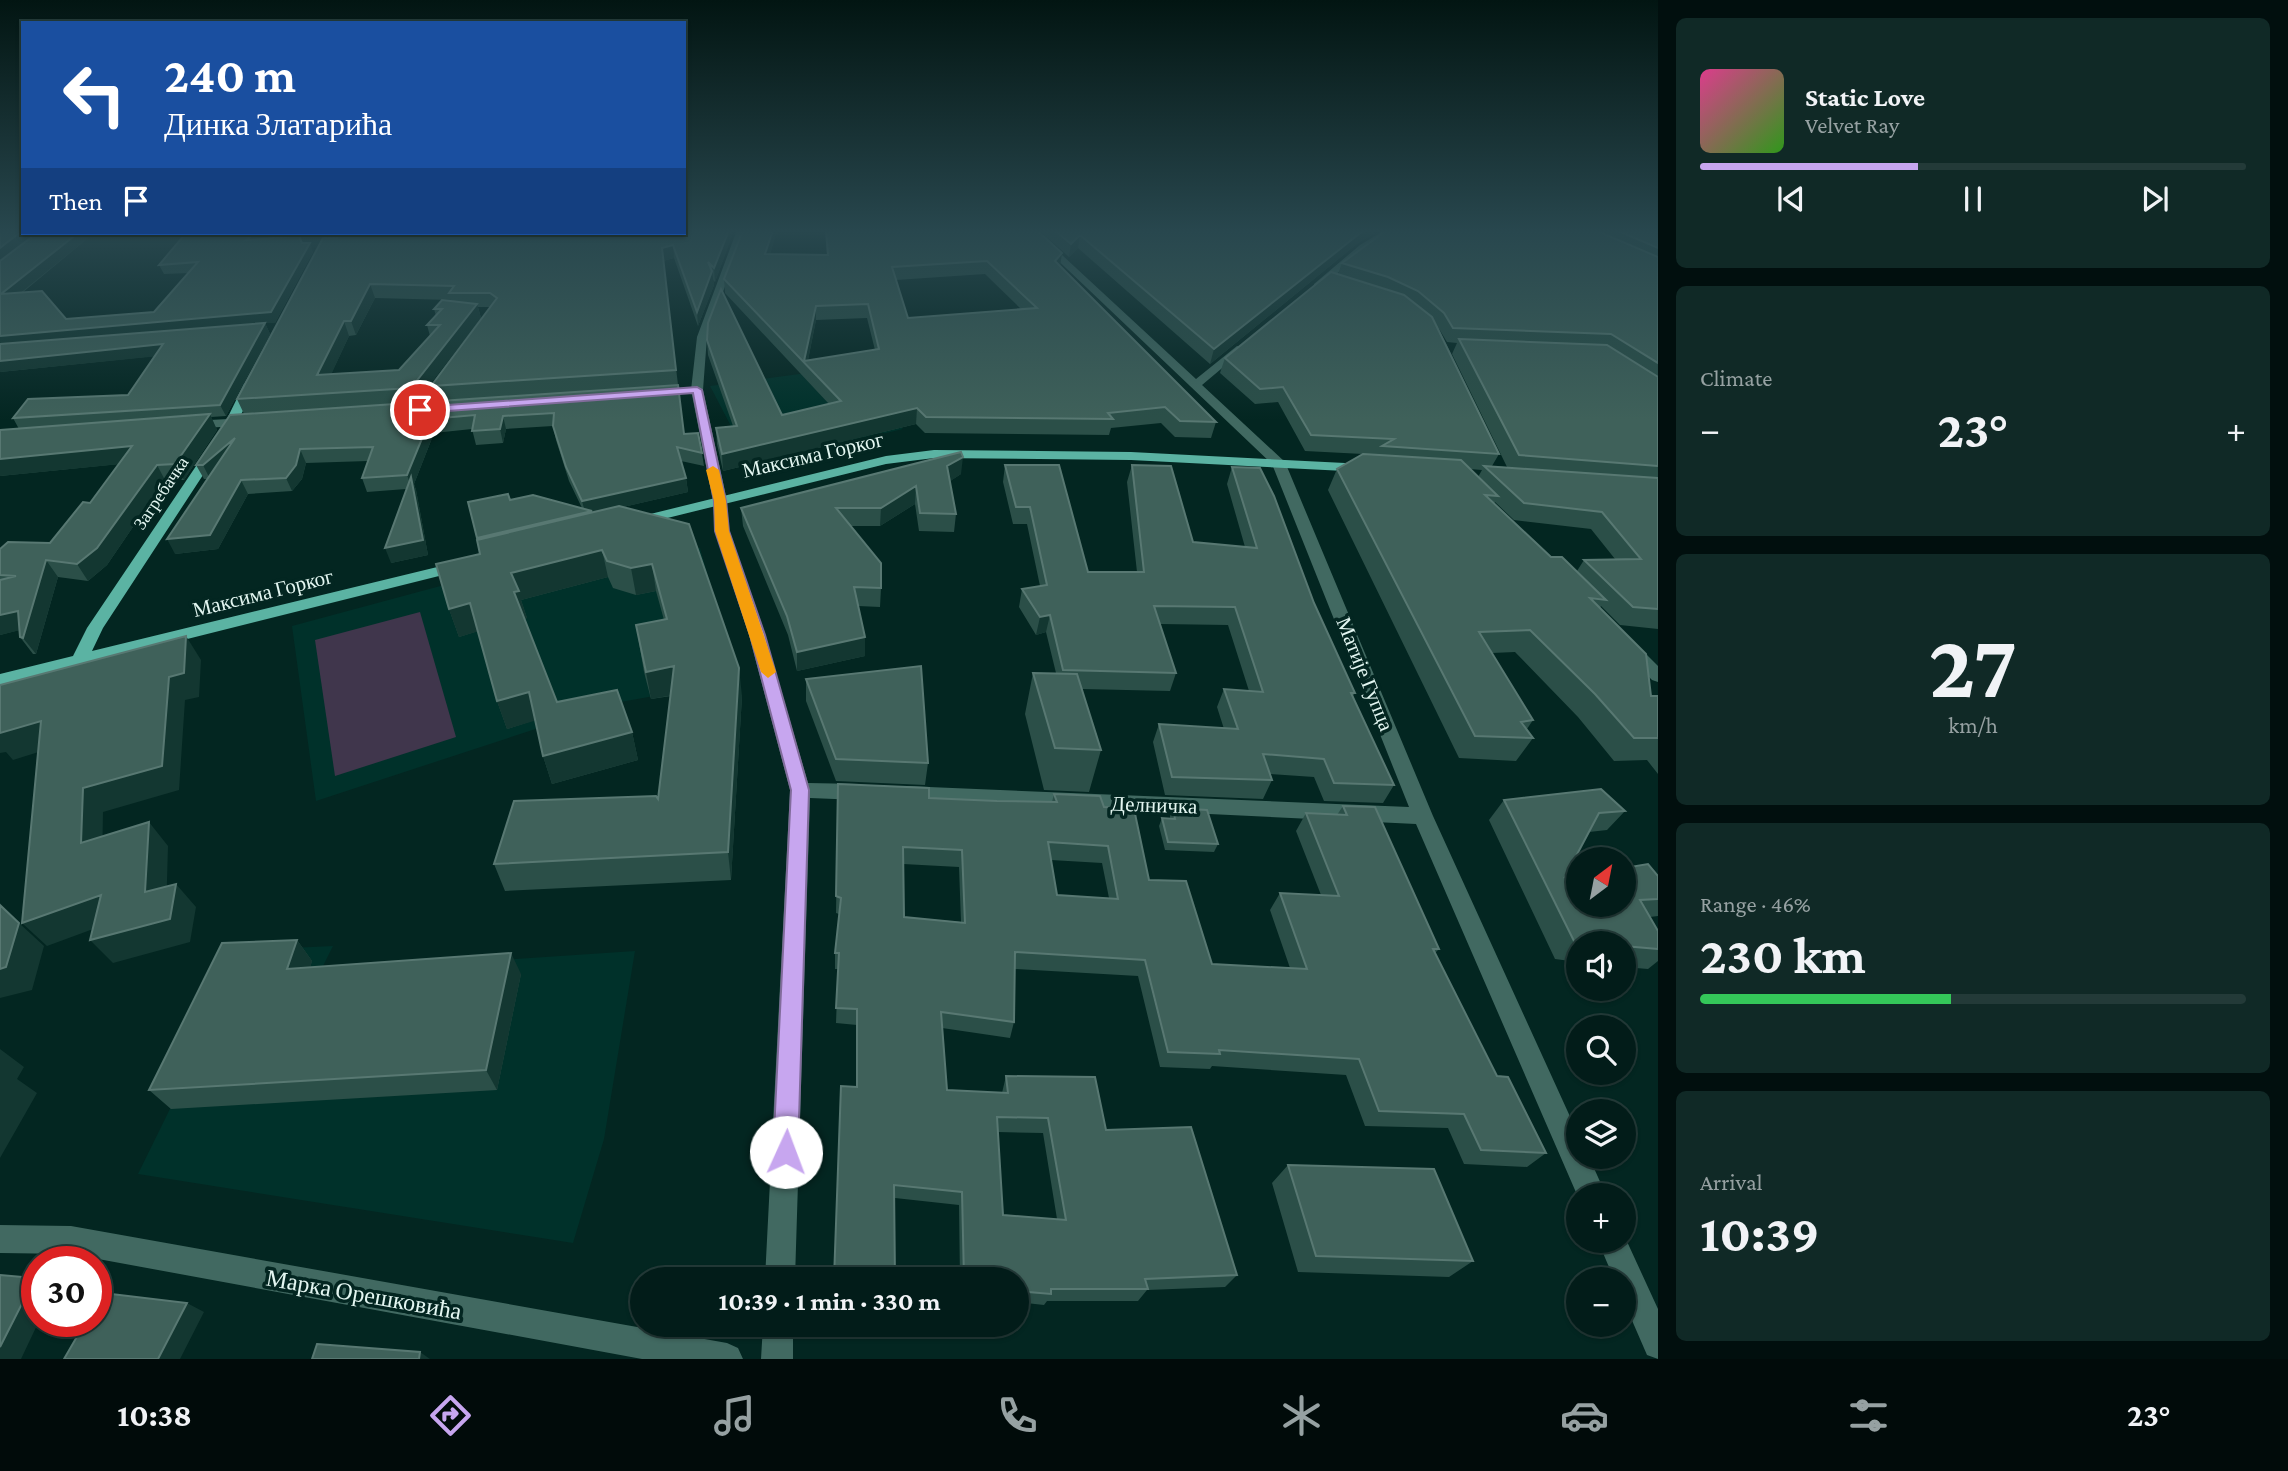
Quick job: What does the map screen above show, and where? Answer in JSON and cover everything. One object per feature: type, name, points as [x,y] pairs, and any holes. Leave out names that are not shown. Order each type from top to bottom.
[{"type":"main road","name":"Загребачка","points":[[80,660],[95,628],[231,423],[254,375]]},
{"type":"main road","name":"Максима Горког","points":[[617,527],[886,460],[934,454],[1002,452],[1278,462],[1384,470]]},
{"type":"main road","name":"Максима Горког","points":[[0,680],[471,564]]},
{"type":"street","points":[[718,293],[702,337],[697,390],[720,501],[722,531],[757,635],[800,790],[780,1267]]},
{"type":"street","name":"Матије Гупца","points":[[1098,293],[1278,462],[1423,817],[1587,1183]]},
{"type":"street","points":[[1305,296],[1309,293]]},
{"type":"street","points":[[1195,385],[1251,340]]},
{"type":"street","points":[[420,410],[452,368]]},
{"type":"street","points":[[682,391],[697,390]]},
{"type":"street","points":[[406,411],[434,409]]},
{"type":"street","points":[[171,427],[254,421]]},
{"type":"street","points":[[1618,637],[1658,677]]},
{"type":"street","name":"Делничка","points":[[800,790],[1423,817]]},
{"type":"street","name":"Марка Орешковића","points":[[0,1239],[72,1240],[727,1359]]},
{"type":"street","points":[[1617,1253],[1658,1344]]},
{"type":"street","points":[[777,1359],[778,1337]]},
{"type":"shaded area","points":[[837,369],[903,429],[827,447],[802,419],[734,432],[710,386]]},
{"type":"shaded area","points":[[645,531],[700,548],[738,681],[615,703],[316,801],[292,626]]},
{"type":"shaded area","points":[[420,612],[456,737],[335,776],[315,640]]},
{"type":"shaded area","points":[[333,946],[320,972],[635,951],[604,1139],[573,1243],[138,1174],[248,950]]},
{"type":"building","points":[[0,293],[44,293],[66,319],[154,312],[170,293],[282,293],[271,312],[0,336]]},
{"type":"building","points":[[293,293],[365,293],[351,321],[344,321],[317,375],[399,370],[440,325],[427,325],[442,309],[434,309],[442,300],[477,304],[411,388],[237,399]]},
{"type":"building","points":[[491,293],[667,293],[676,370],[431,386],[497,298]]},
{"type":"building","points":[[690,293],[704,293],[697,312]]},
{"type":"building","points":[[719,293],[723,293],[782,415],[841,401],[738,293],[900,293],[908,318],[1037,308],[1021,293],[1087,293],[1216,422],[1180,421],[1165,407],[1108,413],[1113,419],[926,417],[917,408],[722,454],[716,428],[737,426],[707,340],[708,323]],"holes":[[[868,304],[879,349],[804,361],[816,306]]]},
{"type":"building","points":[[1149,293],[1284,293],[1214,349]]},
{"type":"building","points":[[1305,293],[1404,295],[1432,317],[1499,454],[1382,446],[1394,439],[1311,435],[1283,387],[1260,389],[1225,358]]},
{"type":"building","points":[[1421,293],[1658,293],[1658,363],[1611,334],[1453,328],[1444,313]]},
{"type":"building","points":[[265,323],[220,405],[13,418],[28,399],[128,395],[163,344],[0,361],[0,344]]},
{"type":"building","points":[[1459,339],[1607,345],[1658,377],[1658,466],[1519,455]]},
{"type":"building","points":[[678,385],[684,434],[698,433],[702,453],[677,447],[686,478],[582,501],[566,467],[553,426],[554,413],[503,416],[500,429],[472,431],[475,415],[430,419],[407,475],[362,478],[373,447],[300,449],[296,465],[286,478],[241,480],[210,535],[167,539],[235,438],[203,465],[196,465],[230,415]]},
{"type":"building","points":[[210,414],[175,464],[157,465],[97,548],[77,564],[46,560],[23,638],[20,637],[18,611],[0,615],[0,580],[16,576],[0,575],[0,549],[8,542],[50,543],[83,502],[90,503],[132,446],[0,459],[0,430]]},
{"type":"building","points":[[961,452],[963,457],[947,466],[956,514],[920,513],[916,486],[881,508],[836,508],[881,563],[881,588],[854,587],[865,637],[797,652],[787,616],[741,508]]},
{"type":"building","points":[[1363,454],[1461,460],[1498,496],[1485,495],[1551,557],[1562,557],[1606,600],[1590,598],[1646,654],[1651,696],[1658,696],[1658,738],[1634,738],[1595,694],[1530,630],[1479,632],[1533,720],[1521,722],[1533,738],[1475,736],[1337,469]]},
{"type":"building","points":[[1005,465],[1059,465],[1088,572],[1144,572],[1132,465],[1171,466],[1193,542],[1257,548],[1232,467],[1260,468],[1274,496],[1314,603],[1355,693],[1351,693],[1394,785],[1334,783],[1324,759],[1263,754],[1272,780],[1172,777],[1159,724],[1238,729],[1224,689],[1263,692],[1235,607],[1154,606],[1176,673],[1063,670],[1050,615],[1040,617],[1022,589],[1047,585],[1030,507],[1016,507]]},
{"type":"building","points":[[1484,466],[1658,478],[1658,609],[1633,607],[1584,560],[1641,559],[1602,512],[1524,503]]},
{"type":"building","points":[[411,477],[423,540],[385,548]]},
{"type":"building","points":[[508,494],[510,500],[533,495],[592,511],[477,538],[468,502]]},
{"type":"building","points":[[619,506],[689,524],[739,668],[728,852],[494,864],[514,801],[656,796],[658,799],[674,666],[646,672],[636,625],[667,619],[652,564],[631,568],[607,561],[602,550],[511,573],[519,591],[514,592],[557,702],[617,690],[632,732],[543,756],[529,692],[497,701],[470,603],[449,609],[436,564],[480,554],[477,540]]},
{"type":"building","points":[[186,636],[184,673],[169,677],[162,766],[83,788],[81,843],[149,822],[145,892],[176,884],[170,919],[90,940],[101,895],[22,923],[41,721],[0,733],[0,685]]},
{"type":"building","points":[[921,666],[928,763],[836,759],[806,679]]},
{"type":"building","points":[[1033,673],[1077,674],[1101,750],[1055,748]]},
{"type":"building","points":[[838,784],[929,788],[929,798],[1057,802],[1054,794],[1100,796],[1104,807],[1134,809],[1149,880],[1186,881],[1212,964],[1307,969],[1280,893],[1339,896],[1306,813],[1347,815],[1343,806],[1375,807],[1439,949],[1433,949],[1497,1076],[1508,1077],[1546,1153],[1481,1150],[1464,1114],[1379,1111],[1359,1059],[1219,1050],[1220,1054],[1168,1052],[1145,960],[1015,952],[1014,1022],[941,1012],[947,1090],[1008,1093],[1006,1076],[1095,1077],[1106,1130],[1191,1127],[1237,1275],[1145,1279],[1148,1289],[1051,1289],[1051,1294],[1029,1292],[1029,1267],[964,1267],[962,1192],[894,1185],[895,1267],[834,1267],[841,1086],[857,1087],[857,1009],[836,1008],[839,953],[835,953],[841,898],[836,896]],"holes":[[[1048,842],[1108,846],[1118,899],[1057,895]],[[903,847],[962,850],[965,923],[904,917]],[[997,1117],[1048,1118],[1066,1220],[1003,1215]]]},
{"type":"building","points":[[1601,789],[1625,811],[1599,813],[1581,847],[1566,847],[1566,917],[1636,917],[1636,866],[1648,864],[1658,876],[1658,899],[1640,900],[1658,931],[1658,949],[1636,947],[1636,931],[1569,931],[1504,800]]},
{"type":"building","points":[[1173,808],[1207,810],[1218,844],[1168,842],[1162,818],[1175,819]]},
{"type":"building","points":[[0,905],[19,923],[6,967],[0,969]]},
{"type":"building","points":[[297,940],[287,969],[511,953],[486,1070],[149,1090],[222,943]]},
{"type":"building","points":[[1288,1165],[1434,1169],[1473,1261],[1316,1256]]},
{"type":"building","points":[[0,1275],[21,1277],[21,1306],[0,1347]]},
{"type":"building","points":[[112,1294],[187,1303],[158,1359],[64,1359],[77,1337],[112,1337]]},
{"type":"building","points":[[317,1344],[420,1352],[419,1359],[312,1359]]},
{"type":"slow traffic","points":[[713,470],[720,501],[722,531],[768,672]]},
{"type":"route","points":[[420,410],[697,390],[705,441],[720,501],[722,531],[757,635],[800,790],[786,1152]]}]
